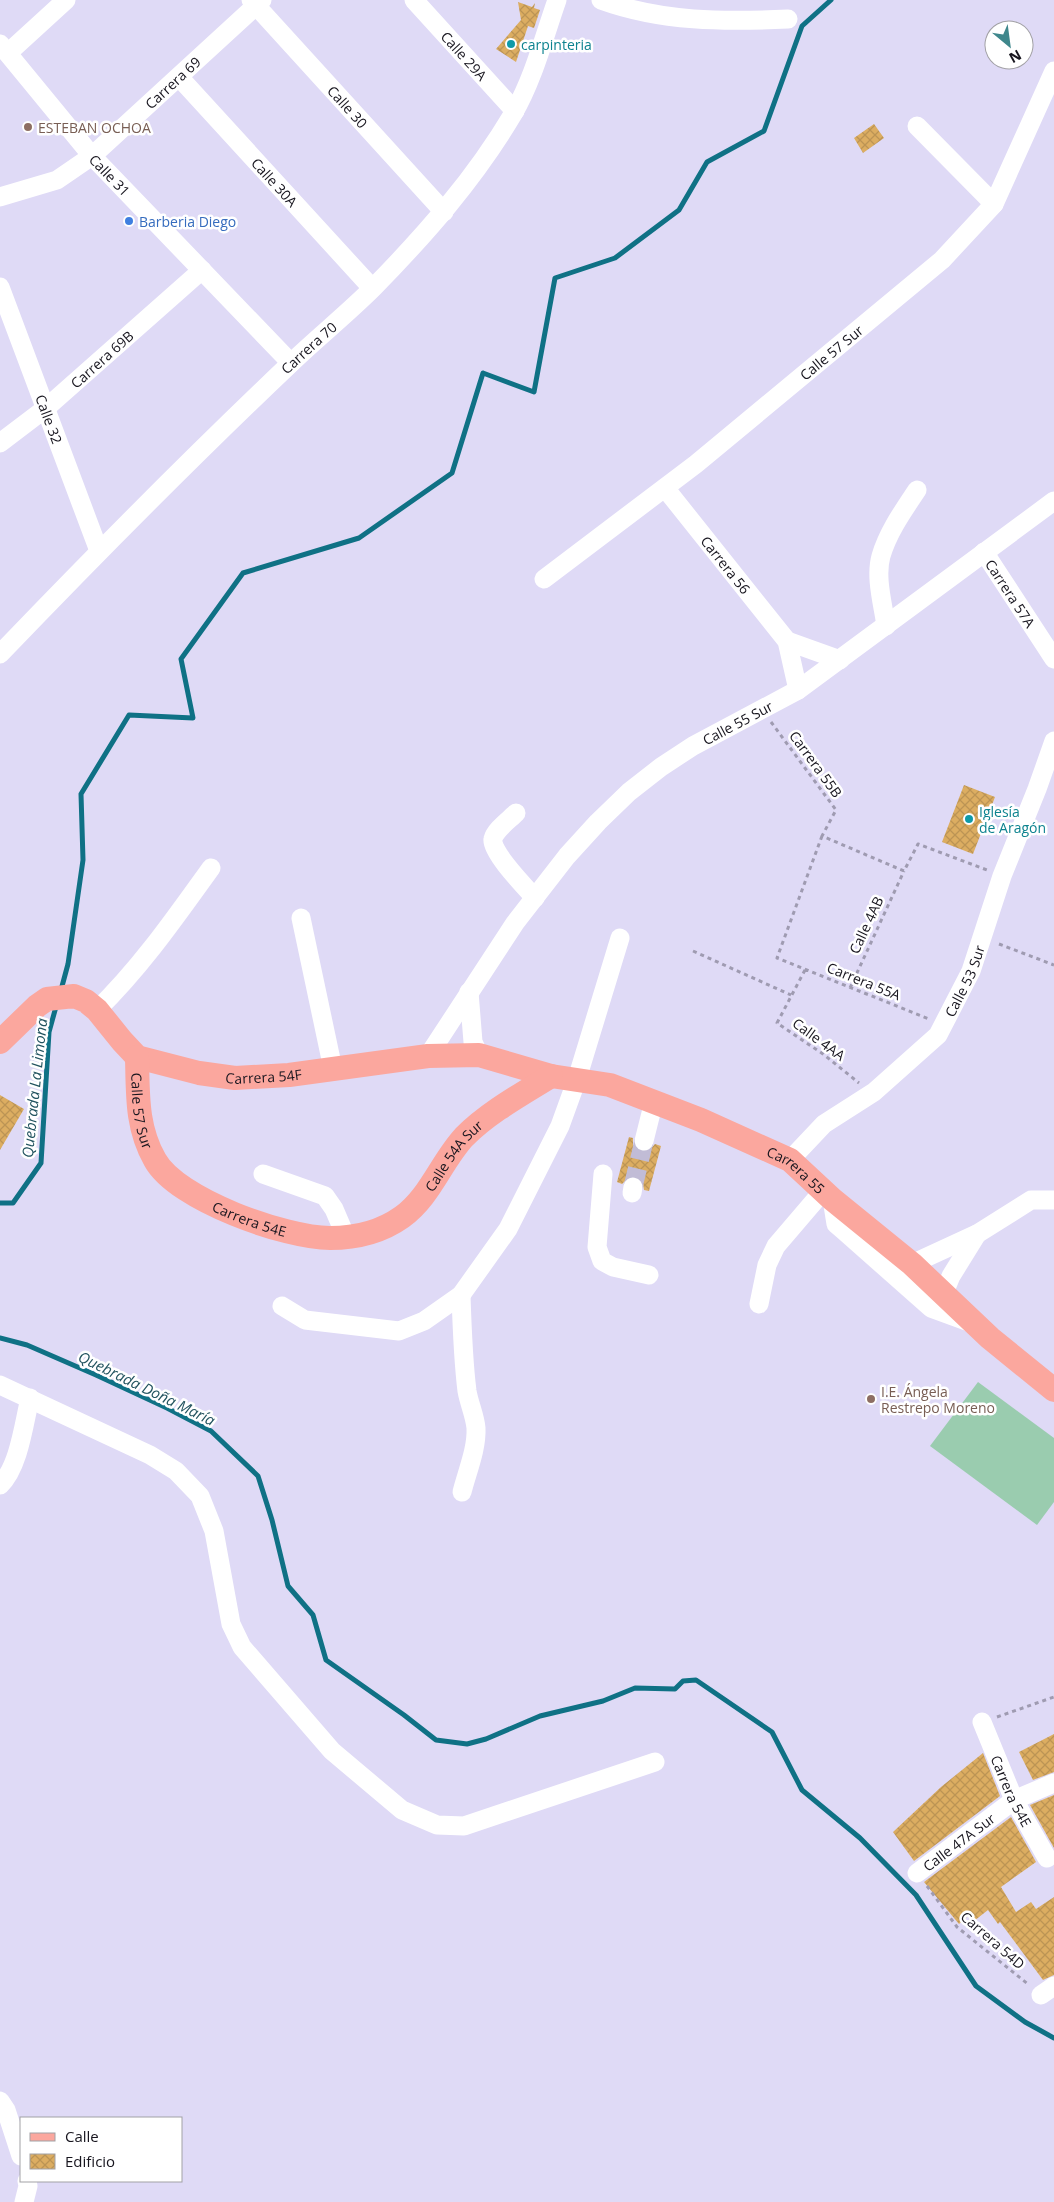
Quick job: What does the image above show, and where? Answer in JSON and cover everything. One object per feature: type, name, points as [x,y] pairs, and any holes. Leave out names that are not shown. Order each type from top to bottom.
[{"type":"main road","points":[[0,1042],[37,1006],[47,999],[74,996],[86,1001],[97,1010],[137,1056]]},
{"type":"main road","name":"Carrera 54F","points":[[137,1056],[199,1073],[235,1078],[289,1075],[428,1056],[479,1055]]},
{"type":"main road","name":"Carrera 55","points":[[479,1055],[551,1076],[610,1085],[702,1120],[790,1160],[828,1195],[912,1264],[975,1324],[1054,1390]]},
{"type":"main road","name":"Calle 57 Sur","points":[[137,1056],[137,1096],[141,1130],[155,1161]]},
{"type":"main road","name":"Calle 54A Sur","points":[[352,1236],[380,1229],[402,1217],[421,1200],[448,1156],[465,1136],[510,1102],[551,1076]]},
{"type":"main road","name":"Carrera 54E","points":[[155,1161],[182,1188],[226,1210],[306,1236],[352,1236]]},
{"type":"street","points":[[4,49],[66,0]]},
{"type":"street","name":"Calle 29A","points":[[414,0],[515,111]]},
{"type":"street","name":"Carrera 70","points":[[0,654],[99,551],[291,363],[372,288],[444,212],[490,152],[515,111],[532,71],[557,0]]},
{"type":"street","points":[[601,0],[635,11],[701,21],[788,19]]},
{"type":"street","name":"Carrera 69","points":[[0,197],[58,180],[92,156],[179,77],[256,2]]},
{"type":"street","name":"Calle 30","points":[[256,2],[444,212]]},
{"type":"street","name":"Calle 31","points":[[4,49],[92,156],[291,363]]},
{"type":"street","name":"Calle 57 Sur","points":[[544,579],[665,488],[942,260],[994,204],[1054,71]]},
{"type":"street","name":"Calle 30A","points":[[179,77],[372,288]]},
{"type":"street","points":[[917,126],[994,204]]},
{"type":"street","name":"Carrera 69B","points":[[0,443],[46,408],[202,270]]},
{"type":"street","name":"Calle 32","points":[[0,287],[99,551]]},
{"type":"street","name":"Carrera 56","points":[[665,488],[787,641],[798,690]]},
{"type":"street","points":[[886,626],[879,576],[880,556],[894,526],[917,490]]},
{"type":"street","name":"Calle 55 Sur","points":[[428,1056],[515,923],[534,898],[567,856],[629,792],[661,767],[693,746],[798,690],[1054,501]]},
{"type":"street","name":"Carrera 57A","points":[[984,552],[1054,659]]},
{"type":"street","points":[[787,641],[840,660]]},
{"type":"street","name":"Calle 53 Sur","points":[[790,1160],[824,1124],[874,1092],[938,1036],[971,971],[1002,876],[1054,741]]},
{"type":"street","points":[[516,813],[494,837],[493,842],[497,853],[534,898]]},
{"type":"street","points":[[97,1010],[128,979],[153,949],[211,868]]},
{"type":"street","points":[[300,918],[333,1069]]},
{"type":"street","points":[[282,1306],[305,1320],[399,1331],[424,1321],[461,1295],[508,1229],[560,1126],[578,1079],[620,938]]},
{"type":"street","points":[[469,992],[473,1042],[479,1055]]},
{"type":"street","points":[[644,1141],[654,1101]]},
{"type":"street","points":[[263,1174],[325,1196],[352,1236]]},
{"type":"street","points":[[603,1174],[597,1247],[602,1261],[613,1267],[649,1275]]},
{"type":"street","points":[[759,1304],[767,1265],[776,1246],[828,1195],[836,1224],[931,1308],[975,1324]]},
{"type":"street","points":[[912,1264],[976,1234],[1031,1200],[1054,1200]]},
{"type":"street","points":[[944,1293],[951,1276],[976,1234]]},
{"type":"street","points":[[461,1295],[462,1346],[469,1404],[476,1428],[473,1454],[462,1492]]},
{"type":"street","points":[[0,1385],[150,1454],[176,1471],[200,1496],[214,1532],[231,1624],[242,1647],[332,1751],[402,1810],[437,1825],[464,1826],[655,1762]]},
{"type":"street","points":[[0,1485],[8,1478],[20,1441],[30,1398]]},
{"type":"street","name":"Carrera 54E","points":[[982,1722],[1014,1800],[1047,1858]]},
{"type":"street","name":"Calle 47A Sur","points":[[917,1874],[1014,1800],[1054,1783]]},
{"type":"street","points":[[0,2101],[6,2110],[20,2153]]},
{"type":"street","points":[[24,2202],[27,2182]]},
{"type":"path","name":"Carrera 55B","points":[[762,709],[836,810],[822,836]]},
{"type":"path","points":[[822,836],[904,871],[918,844],[1002,876]]},
{"type":"path","name":"Carrera 55A","points":[[822,836],[777,958],[943,1025]]},
{"type":"path","name":"Calle 4AB","points":[[850,988],[904,871]]},
{"type":"path","points":[[982,938],[1054,965]]},
{"type":"path","points":[[693,951],[791,995]]},
{"type":"path","name":"Calle 4AA","points":[[805,970],[777,1023],[823,1054],[853,1079],[874,1092]]},
{"type":"path","points":[[982,1722],[1054,1697]]},
{"type":"path","name":"Carrera 54D","points":[[917,1874],[957,1927],[1048,1991]]},
{"type":"green space","points":[[978,1382],[1054,1438],[1054,1502],[1037,1525],[930,1446]]},
{"type":"building","points":[[518,2],[532,7],[535,3],[534,8],[540,10],[534,28],[528,26],[516,62],[496,49],[521,20]]},
{"type":"building","points":[[874,124],[884,138],[863,153],[854,138]]},
{"type":"building","name":"Iglesía de Aragón","points":[[964,785],[995,797],[973,854],[942,842]]},
{"type":"building","points":[[0,1095],[24,1109],[0,1150]]},
{"type":"building","points":[[629,1137],[633,1138],[633,1145],[641,1152],[648,1152],[655,1144],[661,1146],[649,1191],[644,1190],[643,1183],[635,1176],[629,1177],[622,1184],[617,1182]]},
{"type":"building","points":[[1054,1734],[1054,1772],[1033,1780],[1019,1752]]},
{"type":"building","points":[[983,1753],[1000,1796],[914,1861],[893,1832],[941,1787]]},
{"type":"building","points":[[1054,1795],[1054,1848],[1030,1805]]},
{"type":"building","points":[[1011,1817],[1036,1862],[1001,1887],[1016,1912],[1031,1902],[1036,1909],[1054,1897],[1054,1975],[1043,1980],[1000,1922],[998,1924],[988,1910],[974,1921],[970,1914],[959,1924],[924,1882]]},
{"type":"waterway","name":"Quebrada La Limona","points":[[61,990],[68,964],[83,860],[81,794],[129,715],[193,718],[181,659],[243,573],[359,538],[452,473],[483,373],[534,392],[555,278],[615,258],[679,210],[707,162],[764,131],[802,26],[831,0]]},
{"type":"waterway","name":"Quebrada La Limona","points":[[0,1203],[13,1203],[41,1163],[49,1032],[57,1003]]},
{"type":"waterway","name":"Quebrada Doña María","points":[[0,1338],[27,1345],[96,1375],[211,1431],[258,1476],[272,1520],[288,1586],[313,1615],[326,1660],[436,1740],[467,1744],[486,1739],[540,1716],[603,1701],[635,1688],[675,1689],[683,1681],[696,1680],[772,1732],[802,1790],[860,1838],[916,1895],[976,1986],[1025,2022],[1054,2038]]},
{"type":"tunnel","points":[[633,1187],[644,1141]]},
{"type":"place","name":"carpinteria","points":[[511,44]]},
{"type":"place","name":"ESTEBAN OCHOA","points":[[28,127]]},
{"type":"place","name":"Barberia Diego","points":[[129,221]]},
{"type":"place","name":"Iglesía de Aragón","points":[[969,819]]},
{"type":"place","name":"I.E. Ángela Restrepo Moreno","points":[[871,1399]]}]
